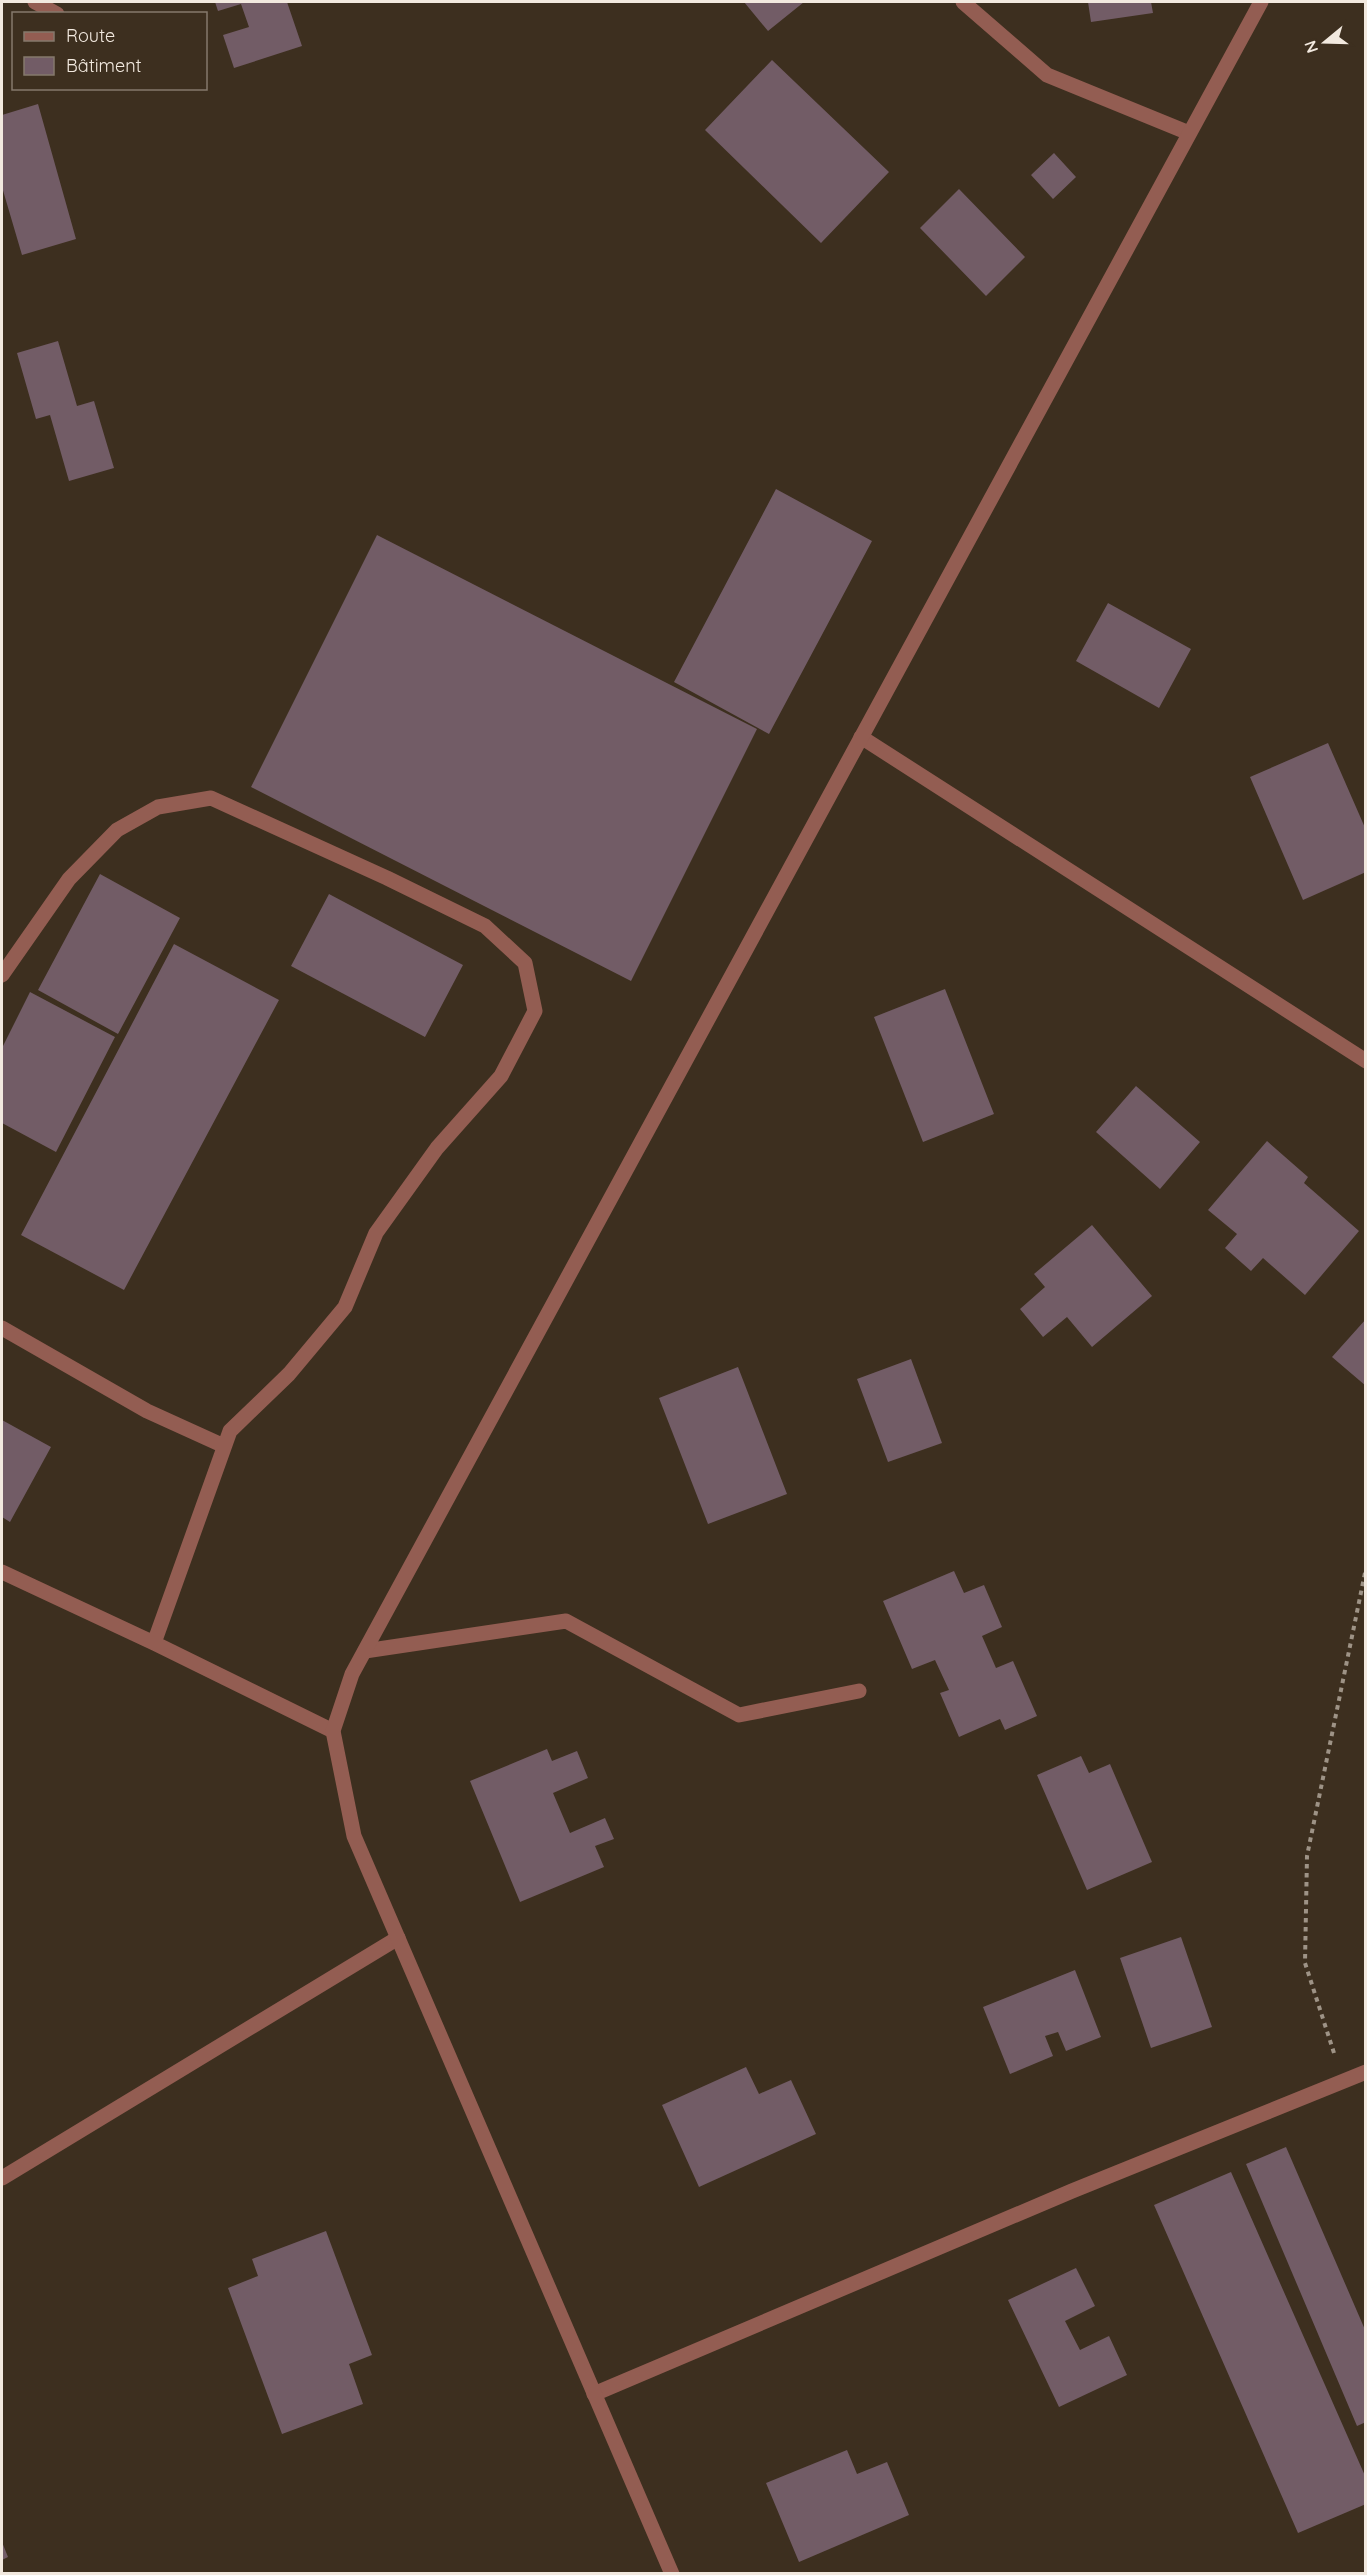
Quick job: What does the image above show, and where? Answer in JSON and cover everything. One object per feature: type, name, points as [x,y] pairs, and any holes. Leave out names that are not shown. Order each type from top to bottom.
[{"type":"street","points":[[35,2],[53,12]]},
{"type":"street","points":[[963,2],[1047,75],[1189,133]]},
{"type":"street","points":[[672,2574],[354,1836],[333,1731],[352,1674],[1261,2]]},
{"type":"street","points":[[861,737],[1365,1061]]},
{"type":"street","points":[[2,975],[69,879],[117,830],[158,807],[211,798],[387,878],[485,926],[525,963],[535,1011],[501,1076],[437,1148],[376,1233],[345,1307],[289,1374],[230,1431],[154,1643]]},
{"type":"street","points":[[2,1328],[147,1411],[224,1446]]},
{"type":"street","points":[[2,1572],[154,1643],[333,1731]]},
{"type":"street","points":[[365,1651],[566,1621],[739,1715],[859,1691]]},
{"type":"street","points":[[2,2178],[398,1938]]},
{"type":"street","points":[[594,2394],[1072,2191],[1365,2072]]},
{"type":"path","points":[[1344,2082],[1305,1963],[1307,1856],[1365,1568]]},
{"type":"building","points":[[215,2],[287,2],[302,46],[234,68],[223,35],[249,27],[241,4],[218,11]]},
{"type":"building","points":[[744,2],[804,2],[768,31]]},
{"type":"building","points":[[1088,2],[1151,2],[1153,13],[1091,22]]},
{"type":"building","points":[[772,60],[889,172],[821,243],[705,130]]},
{"type":"building","points":[[38,104],[76,239],[22,255],[2,187],[2,115]]},
{"type":"building","points":[[1054,153],[1076,177],[1053,199],[1031,175]]},
{"type":"building","points":[[959,189],[1025,257],[986,296],[920,228]]},
{"type":"building","points":[[58,341],[77,406],[94,401],[114,468],[69,481],[50,415],[36,419],[17,353]]},
{"type":"building","points":[[776,489],[872,541],[769,734],[674,682]]},
{"type":"building","points":[[377,535],[757,729],[631,981],[251,787]]},
{"type":"building","points":[[1108,603],[1191,649],[1159,708],[1076,661]]},
{"type":"building","points":[[1328,743],[1366,830],[1366,872],[1303,900],[1250,777]]},
{"type":"building","points":[[100,874],[180,918],[118,1034],[38,990]]},
{"type":"building","points":[[329,894],[463,965],[425,1037],[291,966]]},
{"type":"building","points":[[174,944],[279,1000],[124,1290],[21,1235]]},
{"type":"building","points":[[945,989],[994,1114],[923,1142],[874,1017]]},
{"type":"building","points":[[30,992],[115,1037],[56,1152],[2,1123],[2,1048]]},
{"type":"building","points":[[1136,1086],[1200,1142],[1160,1189],[1096,1132]]},
{"type":"building","points":[[1267,1141],[1308,1177],[1304,1183],[1359,1231],[1305,1295],[1263,1258],[1251,1271],[1225,1248],[1237,1234],[1208,1210]]},
{"type":"building","points":[[1092,1225],[1152,1296],[1092,1347],[1067,1317],[1043,1337],[1020,1309],[1045,1287],[1034,1274]]},
{"type":"building","points":[[1366,1319],[1366,1386],[1332,1357]]},
{"type":"building","points":[[911,1359],[942,1443],[888,1462],[857,1379]]},
{"type":"building","points":[[738,1367],[787,1494],[708,1524],[659,1398]]},
{"type":"building","points":[[2,1420],[51,1447],[10,1522],[2,1517]]},
{"type":"building","points":[[954,1571],[964,1593],[984,1585],[1002,1627],[982,1636],[996,1668],[1013,1661],[1037,1716],[1005,1730],[1000,1719],[959,1737],[940,1693],[949,1690],[935,1660],[912,1669],[883,1601]]},
{"type":"building","points":[[547,1749],[552,1761],[577,1751],[588,1778],[553,1793],[570,1833],[605,1818],[614,1839],[595,1846],[604,1867],[520,1902],[470,1781]]},
{"type":"building","points":[[1081,1756],[1089,1773],[1110,1764],[1152,1862],[1087,1890],[1037,1775]]},
{"type":"building","points":[[1181,1937],[1212,2027],[1151,2048],[1120,1958]]},
{"type":"building","points":[[1075,1970],[1101,2037],[1066,2051],[1058,2032],[1045,2036],[1053,2056],[1010,2074],[983,2007]]},
{"type":"building","points":[[746,2067],[759,2094],[791,2080],[816,2134],[699,2187],[662,2105]]},
{"type":"building","points":[[1286,2147],[1366,2332],[1366,2422],[1357,2426],[1246,2164]]},
{"type":"building","points":[[1231,2172],[1366,2478],[1366,2504],[1298,2533],[1154,2205]]},
{"type":"building","points":[[326,2231],[372,2355],[349,2364],[363,2404],[282,2434],[228,2288],[258,2276],[252,2259]]},
{"type":"building","points":[[1076,2268],[1095,2306],[1065,2321],[1080,2350],[1109,2336],[1127,2375],[1059,2407],[1008,2300]]},
{"type":"building","points":[[847,2450],[857,2474],[887,2462],[909,2515],[799,2562],[766,2483]]},
{"type":"building","points":[[2,2542],[8,2557],[2,2560]]}]
